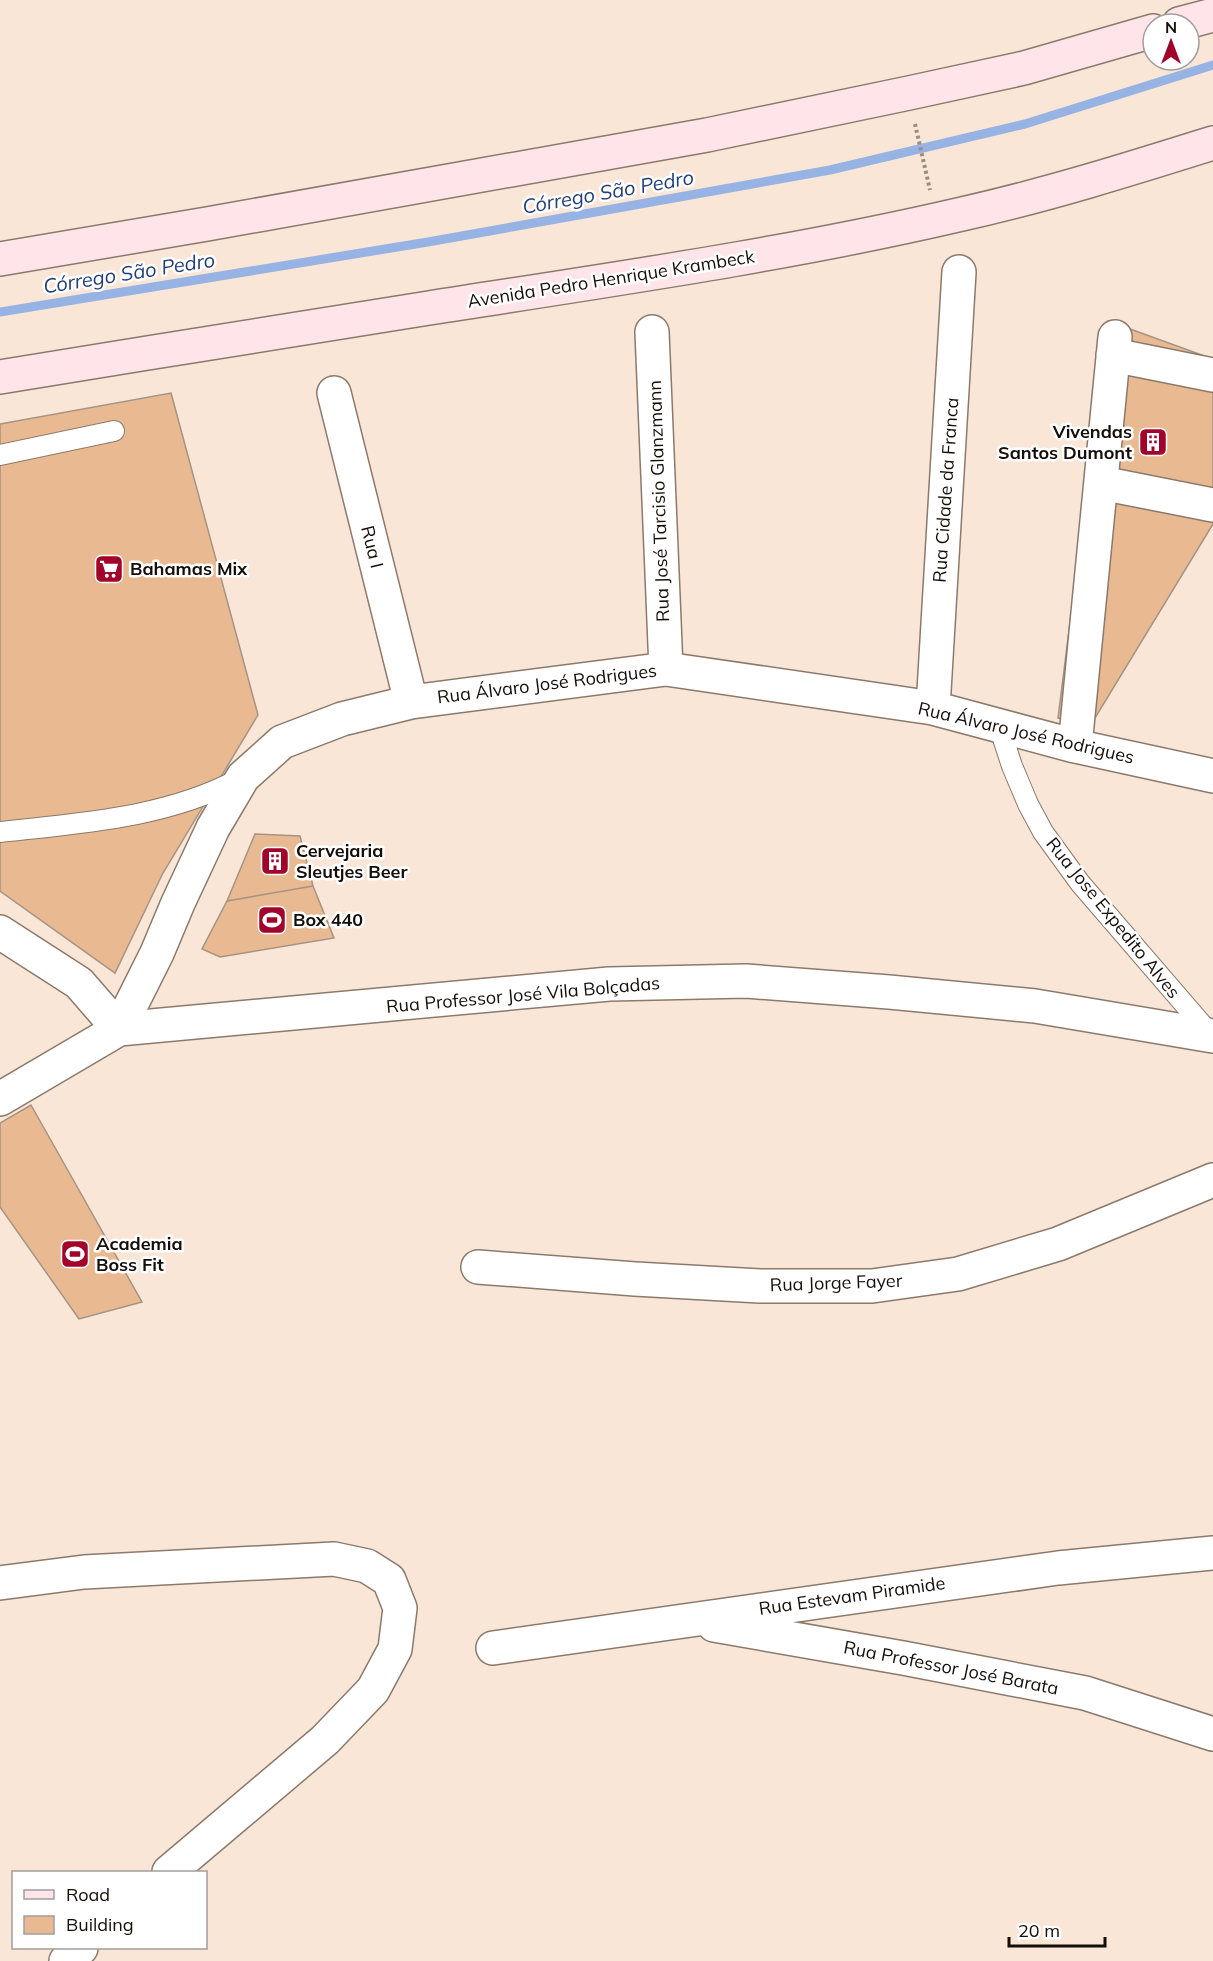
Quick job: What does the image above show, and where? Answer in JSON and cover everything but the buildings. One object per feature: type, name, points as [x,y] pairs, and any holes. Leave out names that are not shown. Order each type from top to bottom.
[{"type":"main road","points":[[0,259],[707,135],[1024,68],[1141,34]]},
{"type":"main road","name":"Avenida Pedro Henrique Krambeck","points":[[0,377],[686,268],[825,242],[962,214],[1106,177],[1213,143]]},
{"type":"street","name":"Rua Cidade da Franca","points":[[933,708],[959,272]]},
{"type":"street","name":"Rua José Tarcisio Glanzmann","points":[[652,332],[666,669]]},
{"type":"street","points":[[1075,746],[1114,346],[1213,375]]},
{"type":"street","name":"Rua I","points":[[334,393],[411,702]]},
{"type":"street","points":[[1101,483],[1213,505]]},
{"type":"street","name":"Rua Álvaro José Rodrigues","points":[[119,1029],[157,953],[213,828],[243,777],[282,742],[342,718],[411,702],[666,669],[933,708],[1075,746],[1213,776]]},
{"type":"street","points":[[0,932],[79,983],[119,1029],[0,1099]]},
{"type":"street","name":"Rua Professor José Vila Bolçadas","points":[[119,1029],[609,984],[746,981],[1035,1006],[1212,1036]]},
{"type":"street","name":"Rua Jorge Fayer","points":[[478,1267],[635,1280],[760,1286],[872,1286],[958,1274],[1058,1244],[1213,1180]]},
{"type":"street","name":"Rua Estevam Piramide","points":[[493,1648],[1058,1568],[1213,1553]]},
{"type":"street","points":[[0,1583],[84,1572],[334,1559],[367,1566],[389,1580],[400,1608],[395,1649],[374,1690],[324,1740],[170,1871]]},
{"type":"street","name":"Rua Professor José Barata","points":[[684,1620],[892,1656],[1085,1693],[1213,1734]]},
{"type":"street","points":[[66,1961],[79,1949]]},
{"type":"lane","points":[[0,455],[114,431]]},
{"type":"lane","name":"Rua Jose Expedito Alves","points":[[999,726],[1012,766],[1043,832],[1080,883],[1212,1036]]},
{"type":"lane","points":[[0,832],[132,815],[173,806],[204,796],[243,777]]},
{"type":"path","points":[[916,129],[927,177]]},
{"type":"waterway","name":"Córrego São Pedro","points":[[0,312],[428,242],[830,170],[1025,124],[1213,65]]},
{"type":"place","name":"Vivendas Santos Dumont","points":[[1153,442]]},
{"type":"place","name":"Bahamas Mix","points":[[109,569]]},
{"type":"place","name":"Cervejaria Sleutjes Beer","points":[[275,861]]},
{"type":"place","name":"Box 440","points":[[272,920]]},
{"type":"place","name":"Academia Boss Fit","points":[[75,1254]]}]
